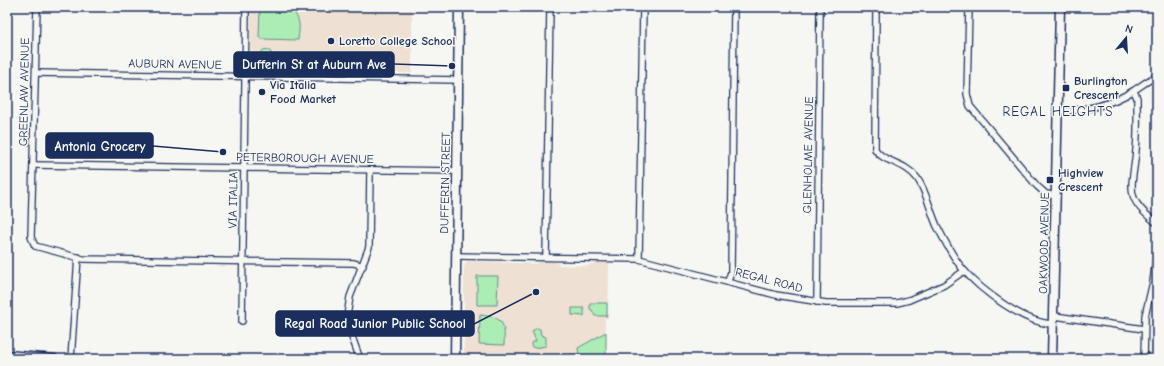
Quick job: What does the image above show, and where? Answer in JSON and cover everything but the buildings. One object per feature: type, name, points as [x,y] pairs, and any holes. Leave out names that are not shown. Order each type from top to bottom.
[{"type":"street","name":"GREENLAW AVENUE","points":[[37,7],[31,237],[32,243],[38,248],[78,257]]},
{"type":"street","name":"VIA ITALIA","points":[[242,321],[246,7]]},
{"type":"street","name":"DUFFERIN STREET","points":[[455,359],[459,7]]},
{"type":"street","points":[[546,257],[550,7]]},
{"type":"street","points":[[639,259],[643,7]]},
{"type":"street","points":[[728,281],[731,264],[734,7]]},
{"type":"street","name":"GLENHOLME AVENUE","points":[[817,302],[820,7]]},
{"type":"street","points":[[876,7],[876,149],[883,158],[899,163],[908,168],[917,178],[938,228],[964,271],[975,282],[1012,309],[1036,322],[1044,324],[1054,320],[1144,329]]},
{"type":"street","points":[[969,7],[967,94],[970,106],[1037,186],[1046,194],[1057,196]]},
{"type":"street","name":"OAKWOOD AVENUE","points":[[1052,359],[1059,111],[1060,7]]},
{"type":"street","name":"AUBURN AVENUE","points":[[36,73],[459,80]]},
{"type":"street","points":[[1059,111],[1081,110],[1099,106],[1134,91],[1157,76]]},
{"type":"street","points":[[1134,91],[1137,98],[1136,150],[1132,194],[1139,208],[1157,223]]},
{"type":"street","name":"PETERBOROUGH AVENUE","points":[[33,165],[457,172]]},
{"type":"street","points":[[360,359],[349,329],[347,316],[350,297],[370,247],[370,170]]},
{"type":"street","points":[[1144,359],[1144,329],[1147,304],[1153,282],[1157,251]]},
{"type":"street","name":"REGAL ROAD","points":[[456,256],[639,259],[728,281],[776,295],[817,302],[866,304],[897,303],[909,300],[944,285],[964,271]]},
{"type":"street","points":[[71,359],[78,257],[354,263],[363,266]]},
{"type":"street","points":[[7,355],[54,359]]},
{"type":"shaded area","name":"Loretto College School","points":[[251,7],[412,7],[412,73],[253,71],[250,67]]},
{"type":"shaded area","points":[[467,261],[535,264],[541,261],[555,262],[560,265],[588,266],[594,263],[609,263],[608,318],[605,318],[606,359],[464,359],[464,267]]},
{"type":"green space","points":[[260,7],[289,7],[298,18],[298,40],[262,39],[259,37]]},
{"type":"green space","points":[[266,49],[270,51],[272,55],[270,59],[266,61],[262,59],[260,55],[262,51]]},
{"type":"green space","points":[[477,276],[498,276],[497,305],[477,305]]},
{"type":"green space","points":[[590,303],[607,303],[607,316],[595,316],[590,309]]},
{"type":"green space","points":[[572,308],[584,308],[584,316],[572,315]]},
{"type":"green space","points":[[480,315],[494,317],[501,322],[504,331],[504,345],[479,344]]},
{"type":"green space","points":[[537,328],[540,329],[541,335],[546,337],[546,346],[534,348],[531,346],[531,343],[536,341],[532,331]]},
{"type":"green space","points":[[606,332],[606,359],[520,359],[579,354],[578,348]]},
{"type":"place","name":"Loretto College School","points":[[331,41]]},
{"type":"place","name":"Dufferin St at Auburn Ave","points":[[452,66]]},
{"type":"place","name":"Burlington Crescent","points":[[1066,88]]},
{"type":"place","name":"Via Italia Food Market","points":[[262,92]]},
{"type":"place","name":"Antonia Grocery","points":[[223,152]]},
{"type":"place","name":"Highview Crescent","points":[[1050,180]]},
{"type":"place","name":"Regal Road Junior Public School","points":[[536,292]]},
{"type":"district","name":"REGAL HEIGHTS","points":[[1058,111]]}]
